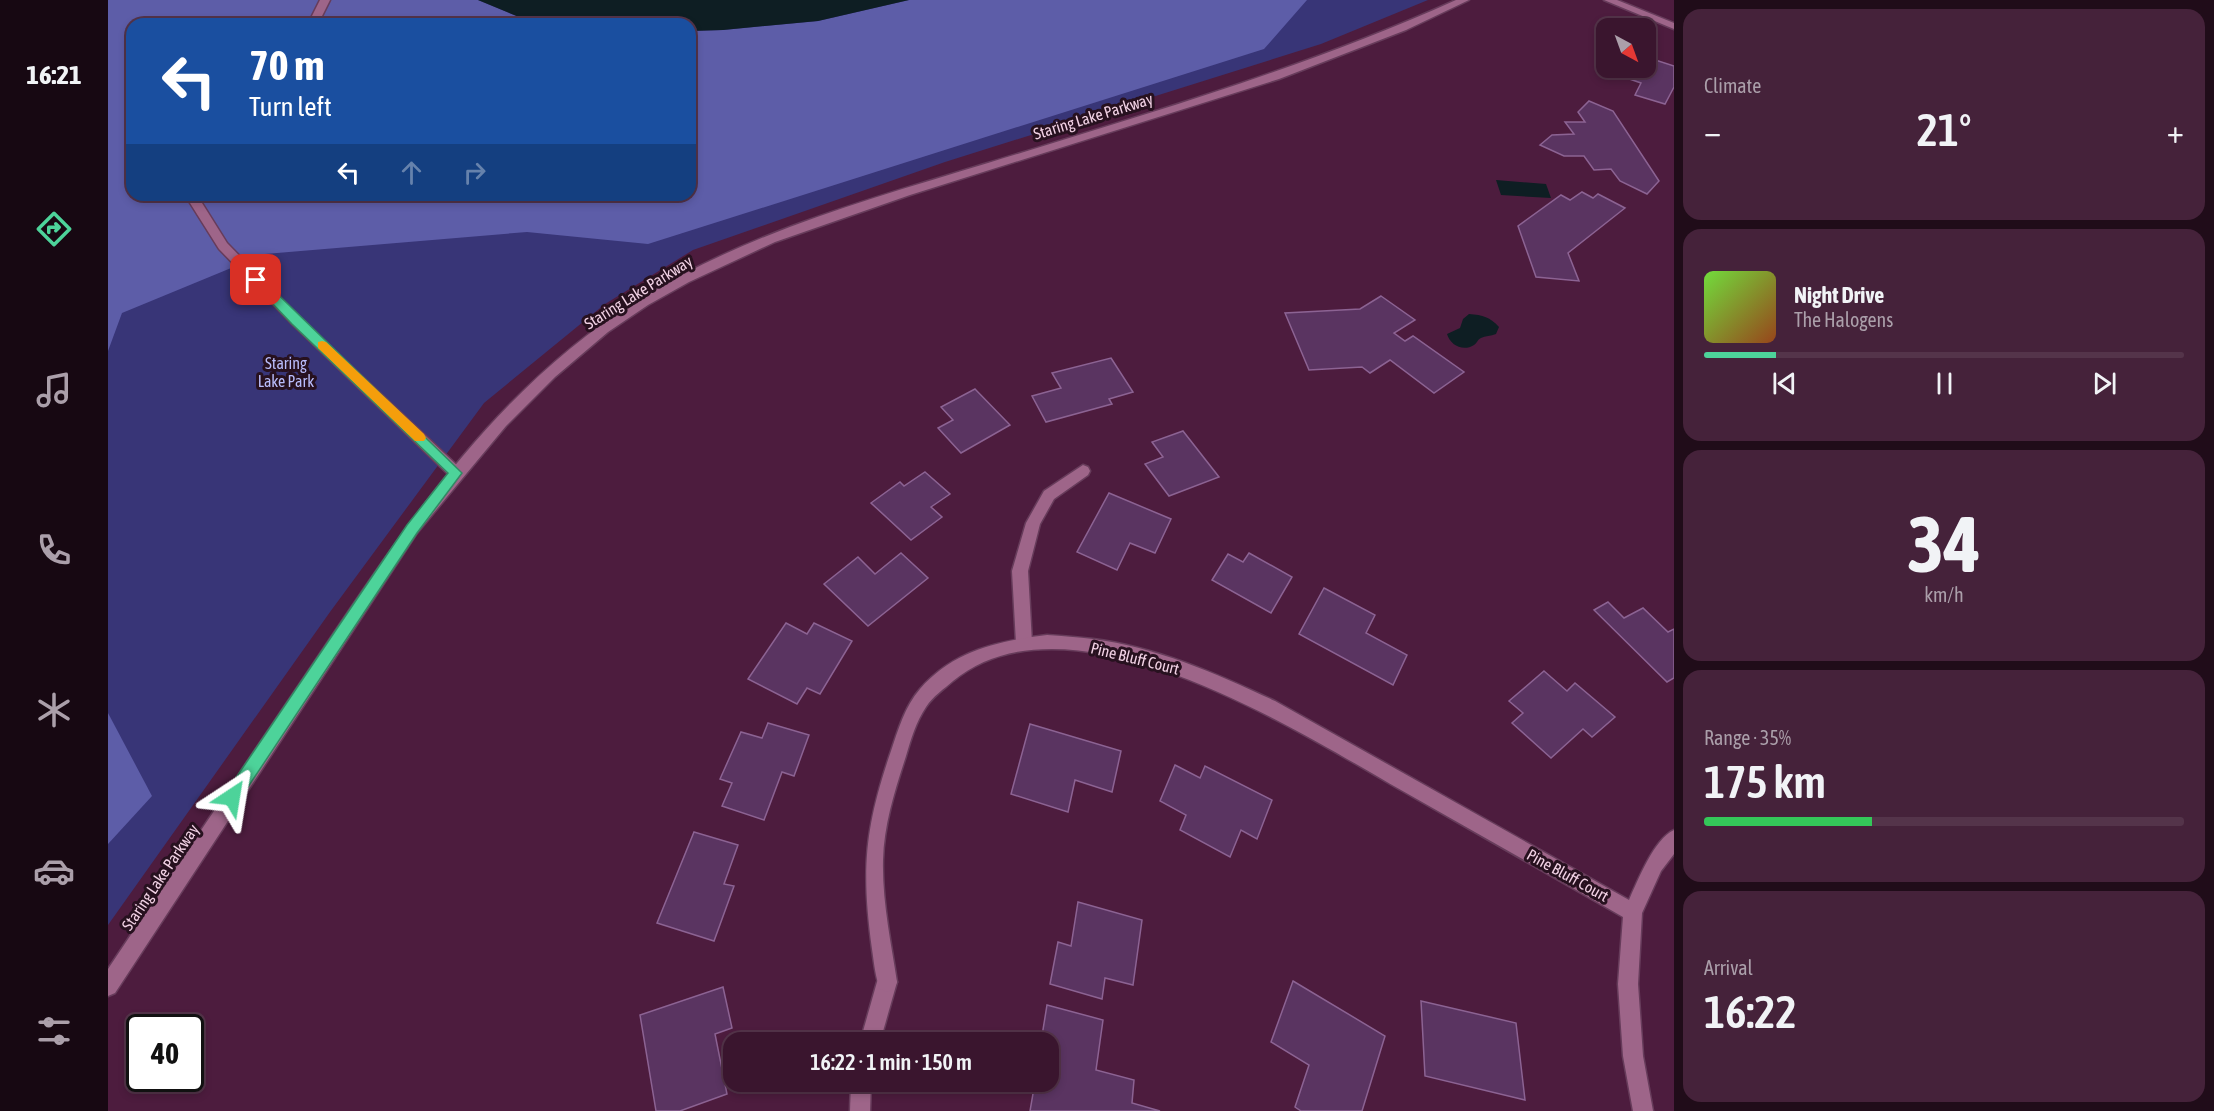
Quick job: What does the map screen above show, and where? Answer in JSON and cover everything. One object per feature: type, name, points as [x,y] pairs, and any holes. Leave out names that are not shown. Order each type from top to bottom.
[{"type":"street","points":[[316,18],[325,0]]},
{"type":"street","name":"Staring Lake Parkway","points":[[108,986],[405,539],[456,473],[537,383],[605,328],[679,281],[754,246],[890,198],[1295,70],[1379,38],[1464,0]]},
{"type":"street","points":[[1609,0],[1674,26]]},
{"type":"street","points":[[195,201],[223,246],[296,321],[456,473]]},
{"type":"street","points":[[1024,643],[1020,571],[1033,523],[1049,495],[1083,471]]},
{"type":"street","name":"Pine Bluff Court","points":[[873,1032],[886,982],[874,873],[879,814],[907,725],[925,695],[949,671],[984,652],[1024,643],[1082,644],[1157,660],[1215,680],[1269,706],[1633,912]]},
{"type":"street","points":[[1643,1111],[1634,1056],[1628,984],[1633,912],[1655,865],[1674,839]]},
{"type":"street","points":[[860,1111],[861,1092]]},
{"type":"green space","name":"Staring Lake Park","points":[[108,0],[1428,0],[1321,44],[945,162],[693,250],[605,304],[484,403],[330,612],[108,925]]},
{"type":"shaded area","points":[[108,0],[478,0],[525,18],[126,18],[126,201],[696,201],[696,31],[818,21],[909,0],[1307,0],[1264,49],[648,244],[527,232],[265,254],[122,313],[108,351]]},
{"type":"shaded area","points":[[478,0],[909,0],[818,21],[723,30],[696,31],[696,18],[519,17]]},
{"type":"shaded area","points":[[1496,180],[1546,184],[1551,198],[1501,195]]},
{"type":"shaded area","points":[[1469,314],[1486,317],[1499,327],[1496,334],[1481,338],[1474,345],[1466,348],[1451,341],[1447,334],[1460,328],[1463,319]]},
{"type":"shaded area","points":[[108,713],[152,796],[108,844]]},
{"type":"building","points":[[1656,60],[1674,66],[1674,87],[1665,104],[1635,95],[1641,83],[1627,78],[1656,78]]},
{"type":"building","points":[[1589,101],[1613,111],[1659,181],[1647,194],[1620,181],[1611,169],[1594,170],[1584,156],[1564,156],[1540,145],[1552,135],[1574,134],[1565,122],[1585,122],[1578,112]]},
{"type":"building","points":[[1582,192],[1593,198],[1598,194],[1625,208],[1568,253],[1579,281],[1536,277],[1518,226],[1561,195],[1570,200]]},
{"type":"building","points":[[1381,296],[1415,320],[1394,333],[1405,341],[1413,336],[1464,372],[1434,393],[1390,360],[1370,373],[1362,367],[1309,370],[1285,313],[1360,309]]},
{"type":"building","points":[[1111,358],[1133,392],[1109,399],[1112,404],[1046,422],[1032,396],[1061,388],[1052,373]]},
{"type":"building","points":[[975,389],[1010,425],[961,453],[938,428],[953,420],[941,407]]},
{"type":"building","points":[[1183,431],[1219,477],[1169,496],[1145,464],[1163,457],[1152,442]]},
{"type":"building","points":[[925,472],[950,494],[931,507],[942,517],[911,540],[871,503],[900,482],[904,486]]},
{"type":"building","points":[[1109,493],[1171,519],[1155,553],[1130,543],[1117,570],[1077,552]]},
{"type":"building","points":[[901,553],[928,578],[868,626],[824,584],[858,557],[875,574]]},
{"type":"building","points":[[1249,553],[1292,577],[1271,613],[1212,580],[1228,554],[1243,562]]},
{"type":"building","points":[[1324,588],[1375,615],[1366,633],[1407,655],[1393,685],[1299,634]]},
{"type":"building","points":[[1608,602],[1624,618],[1643,608],[1668,632],[1674,629],[1674,678],[1667,682],[1594,610]]},
{"type":"building","points":[[786,623],[807,634],[814,623],[852,641],[820,694],[807,688],[797,704],[748,679]]},
{"type":"building","points":[[1544,671],[1567,691],[1575,683],[1615,717],[1592,737],[1583,729],[1551,758],[1512,723],[1523,713],[1509,701]]},
{"type":"building","points":[[768,723],[809,735],[794,776],[782,772],[764,820],[722,806],[732,783],[720,779],[741,732],[762,738]]},
{"type":"building","points":[[1030,724],[1121,751],[1112,792],[1075,780],[1068,812],[1011,794]]},
{"type":"building","points":[[1175,765],[1200,778],[1205,766],[1272,800],[1257,839],[1241,830],[1230,857],[1180,830],[1186,815],[1160,801]]},
{"type":"building","points":[[694,832],[738,845],[724,884],[734,886],[714,941],[657,923]]},
{"type":"building","points":[[1078,902],[1142,920],[1133,985],[1105,978],[1102,999],[1050,984],[1058,942],[1071,946]]},
{"type":"building","points":[[1293,981],[1385,1036],[1362,1111],[1301,1111],[1295,1107],[1309,1065],[1271,1042]]},
{"type":"building","points":[[723,987],[732,1028],[715,1034],[723,1074],[723,1092],[727,1094],[680,1111],[656,1111],[640,1015]]},
{"type":"building","points":[[1421,1001],[1516,1023],[1525,1100],[1425,1076]]},
{"type":"building","points":[[1047,1005],[1103,1020],[1096,1070],[1134,1080],[1132,1103],[1160,1111],[1030,1111],[1033,1092],[1059,1092],[1059,1032],[1043,1032]]},
{"type":"slow traffic","points":[[322,345],[420,438]]},
{"type":"route","points":[[232,797],[412,529],[456,473],[256,280]]}]
